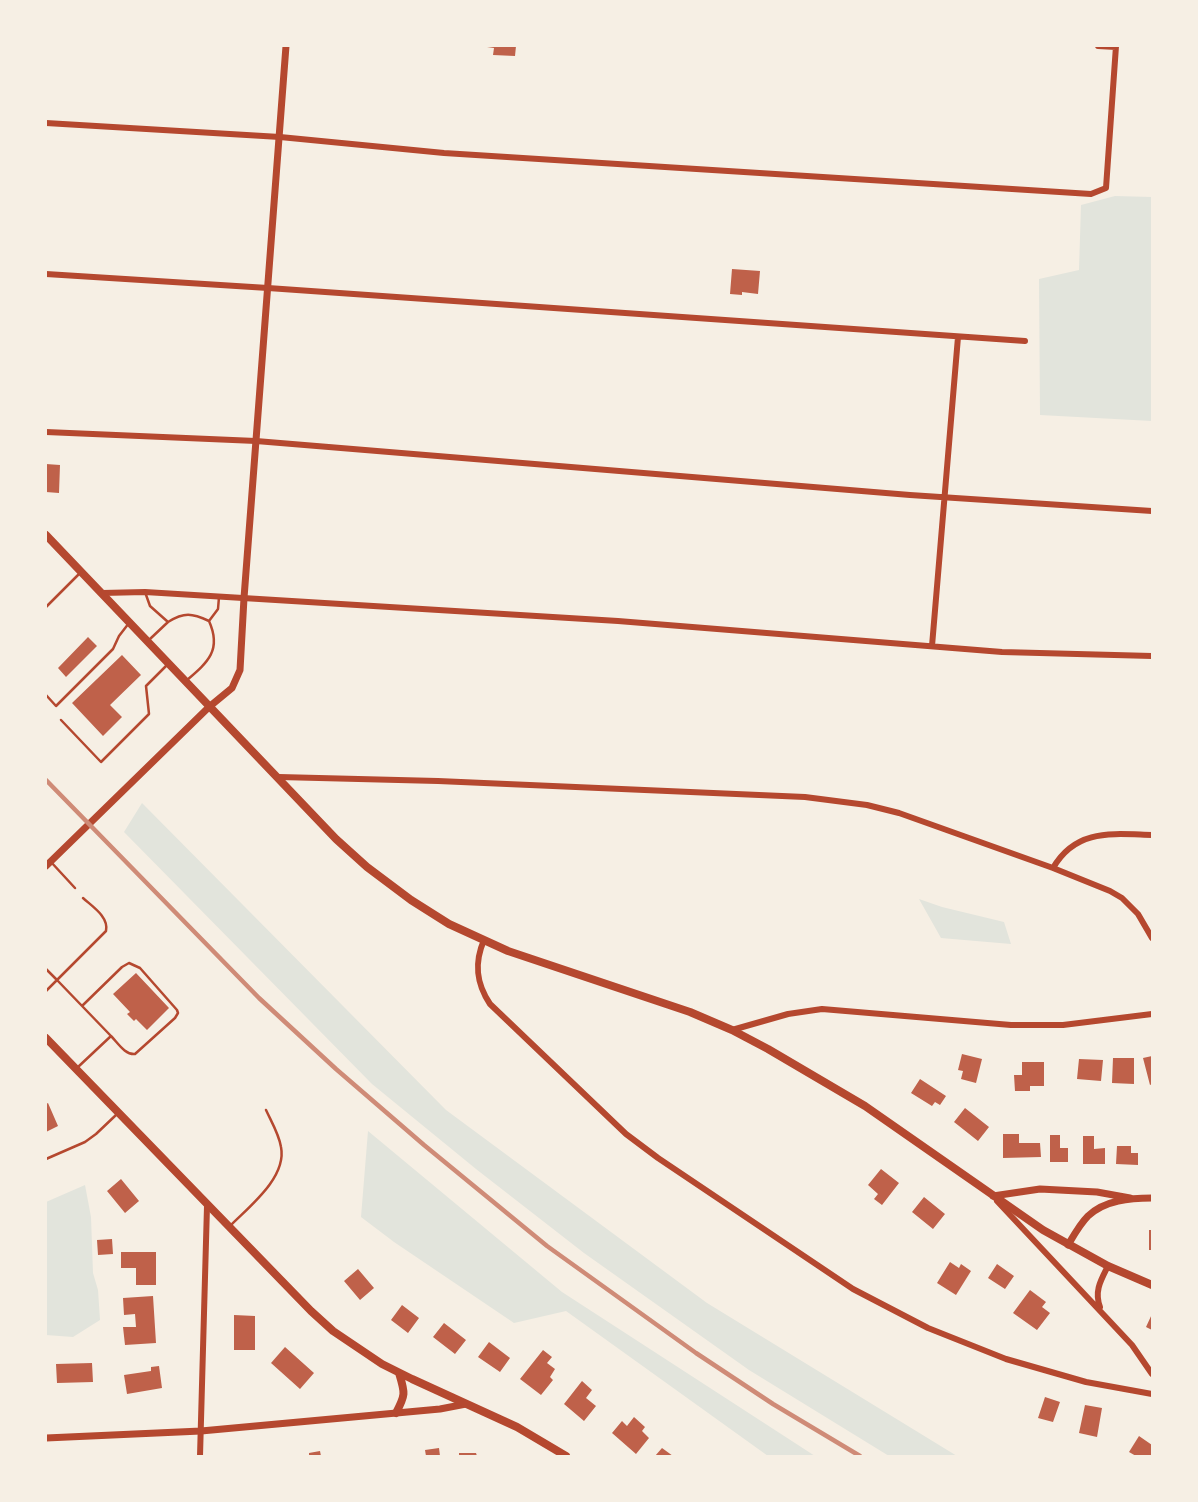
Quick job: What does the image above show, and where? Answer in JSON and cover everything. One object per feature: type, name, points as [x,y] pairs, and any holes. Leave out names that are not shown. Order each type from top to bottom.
[{"type":"main road","points":[[47,539],[130,622],[336,839],[367,867],[411,900],[449,924],[508,951],[690,1012],[732,1030],[864,1106],[1042,1230],[1108,1266],[1153,1285]]},
{"type":"main road","points":[[46,1038],[207,1206],[332,1331],[399,1373],[517,1427],[566,1457]]},
{"type":"main road","points":[[396,1413],[404,1398],[399,1373]]},
{"type":"street","points":[[48,864],[209,707],[232,688],[240,670],[286,46]]},
{"type":"street","points":[[46,123],[280,137],[444,153],[1091,194],[1106,188],[1116,46],[1098,46]]},
{"type":"street","points":[[46,274],[1025,341]]},
{"type":"street","points":[[932,646],[958,337]]},
{"type":"street","points":[[46,432],[256,441],[944,498],[1153,512]]},
{"type":"street","points":[[102,593],[145,592],[618,621],[1002,652],[1153,656]]},
{"type":"street","points":[[279,777],[466,782],[836,800],[867,805],[899,813],[1053,867],[1110,891],[1122,898],[1138,914],[1153,938]]},
{"type":"street","points":[[1053,867],[1073,845],[1092,836],[1153,835]]},
{"type":"street","points":[[484,940],[477,971],[479,983],[490,1004],[625,1134],[658,1158],[844,1283],[928,1328],[1006,1359],[1087,1382],[1153,1394]]},
{"type":"street","points":[[732,1030],[788,1014],[822,1009],[1011,1024],[1063,1025],[1153,1014]]},
{"type":"street","points":[[993,1196],[1040,1189],[1153,1198]]},
{"type":"street","points":[[993,1196],[1132,1345],[1153,1374]]},
{"type":"street","points":[[1068,1245],[1088,1216],[1100,1208],[1130,1198]]},
{"type":"street","points":[[200,1457],[207,1206]]},
{"type":"street","points":[[1101,1312],[1097,1290],[1108,1266]]},
{"type":"street","points":[[46,1438],[201,1431],[467,1404]]},
{"type":"lane","points":[[46,607],[81,572]]},
{"type":"lane","points":[[145,592],[150,606],[168,622]]},
{"type":"lane","points":[[209,621],[218,610],[219,597]]},
{"type":"lane","points":[[147,641],[176,617],[186,614],[209,621],[215,634],[214,650],[203,666],[186,681]]},
{"type":"lane","points":[[46,695],[56,706],[113,649],[130,622]]},
{"type":"lane","points":[[61,720],[101,762],[149,715],[146,686],[169,663]]},
{"type":"lane","points":[[48,864],[75,888]]},
{"type":"lane","points":[[46,991],[106,931],[105,920],[83,898]]},
{"type":"lane","points":[[46,969],[111,1036],[131,1054],[135,1054],[178,1013],[140,968],[129,963],[82,1006]]},
{"type":"lane","points":[[76,1069],[111,1036]]},
{"type":"lane","points":[[229,1227],[269,1186],[279,1169],[282,1148],[266,1110]]},
{"type":"lane","points":[[46,1159],[85,1142],[118,1112]]},
{"type":"shaded area","points":[[1115,196],[1152,197],[1152,421],[1040,415],[1039,279],[1079,270],[1081,205]]},
{"type":"shaded area","points":[[142,803],[446,1110],[707,1303],[957,1456],[889,1456],[749,1370],[584,1253],[476,1169],[372,1084],[124,832]]},
{"type":"shaded area","points":[[919,899],[1004,922],[1011,944],[941,938]]},
{"type":"shaded area","points":[[368,1131],[562,1292],[815,1456],[768,1456],[566,1311],[514,1323],[394,1242],[361,1217]]},
{"type":"shaded area","points":[[85,1185],[91,1217],[93,1273],[98,1290],[100,1320],[73,1337],[46,1335],[46,1202]]},
{"type":"building","points":[[487,46],[516,46],[515,56],[493,55],[494,48]]},
{"type":"building","points":[[732,269],[760,271],[758,294],[730,294]]},
{"type":"building","points":[[46,464],[60,465],[59,493],[46,492]]},
{"type":"building","points":[[88,637],[97,646],[66,677],[58,668]]},
{"type":"building","points":[[122,655],[141,675],[110,705],[122,717],[103,736],[72,703]]},
{"type":"building","points":[[136,973],[169,1008],[147,1030],[127,1014],[130,1012],[113,994]]},
{"type":"building","points":[[962,1054],[982,1059],[976,1083],[961,1079],[963,1071],[958,1070]]},
{"type":"building","points":[[1152,1056],[1152,1084],[1150,1085],[1143,1058]]},
{"type":"building","points":[[1113,1058],[1134,1058],[1134,1084],[1112,1083]]},
{"type":"building","points":[[1079,1059],[1103,1060],[1101,1081],[1077,1079]]},
{"type":"building","points":[[1022,1062],[1044,1062],[1044,1086],[1030,1086],[1030,1091],[1015,1091],[1014,1075],[1022,1075]]},
{"type":"building","points":[[920,1079],[946,1096],[940,1105],[935,1102],[932,1106],[911,1093]]},
{"type":"building","points":[[48,1103],[58,1126],[46,1132],[46,1104]]},
{"type":"building","points":[[965,1108],[989,1127],[978,1141],[954,1122]]},
{"type":"building","points":[[1003,1134],[1019,1134],[1019,1143],[1040,1143],[1041,1157],[1003,1158]]},
{"type":"building","points":[[1050,1135],[1060,1135],[1060,1148],[1068,1148],[1068,1162],[1050,1162]]},
{"type":"building","points":[[1083,1136],[1094,1136],[1094,1149],[1105,1148],[1105,1164],[1083,1164]]},
{"type":"building","points":[[1117,1146],[1131,1146],[1131,1153],[1138,1153],[1138,1165],[1116,1164]]},
{"type":"building","points":[[881,1169],[899,1183],[882,1205],[874,1199],[878,1194],[868,1185]]},
{"type":"building","points":[[121,1179],[139,1201],[125,1213],[107,1191]]},
{"type":"building","points":[[924,1197],[945,1214],[933,1229],[912,1212]]},
{"type":"building","points":[[1149,1230],[1152,1230],[1152,1250],[1149,1250]]},
{"type":"building","points":[[112,1239],[113,1254],[98,1255],[97,1240]]},
{"type":"building","points":[[121,1252],[156,1252],[156,1285],[136,1285],[136,1268],[121,1268]]},
{"type":"building","points":[[950,1262],[959,1268],[961,1264],[971,1271],[956,1295],[937,1283]]},
{"type":"building","points":[[997,1264],[1014,1276],[1005,1289],[988,1278]]},
{"type":"building","points":[[358,1269],[374,1288],[360,1300],[344,1281]]},
{"type":"building","points":[[1030,1290],[1046,1302],[1042,1307],[1050,1313],[1037,1330],[1013,1313]]},
{"type":"building","points":[[153,1296],[156,1343],[125,1345],[123,1327],[136,1327],[135,1314],[124,1315],[123,1298]]},
{"type":"building","points":[[402,1305],[419,1318],[408,1333],[391,1320]]},
{"type":"building","points":[[1152,1314],[1152,1330],[1146,1327]]},
{"type":"building","points":[[234,1315],[255,1316],[255,1350],[234,1350]]},
{"type":"building","points":[[444,1323],[466,1340],[455,1354],[433,1337]]},
{"type":"building","points":[[489,1342],[510,1358],[500,1372],[478,1357]]},
{"type":"building","points":[[285,1347],[314,1373],[300,1389],[271,1363]]},
{"type":"building","points":[[543,1350],[552,1357],[547,1363],[555,1369],[550,1377],[553,1380],[541,1395],[520,1379]]},
{"type":"building","points":[[92,1363],[93,1382],[57,1383],[56,1364]]},
{"type":"building","points":[[159,1366],[162,1388],[127,1394],[124,1375],[151,1371],[151,1367]]},
{"type":"building","points":[[582,1381],[592,1390],[586,1398],[596,1406],[584,1421],[564,1404]]},
{"type":"building","points":[[1045,1397],[1060,1402],[1053,1422],[1038,1418]]},
{"type":"building","points":[[1085,1405],[1102,1408],[1097,1437],[1079,1433]]},
{"type":"building","points":[[634,1417],[645,1427],[642,1431],[649,1438],[636,1454],[612,1433],[622,1421],[627,1426]]},
{"type":"building","points":[[1139,1436],[1152,1445],[1152,1456],[1136,1456],[1129,1452]]},
{"type":"building","points":[[439,1448],[440,1456],[426,1456],[425,1450]]},
{"type":"building","points":[[662,1448],[673,1456],[655,1456]]},
{"type":"building","points":[[320,1451],[321,1456],[309,1456],[309,1453]]},
{"type":"building","points":[[459,1453],[476,1453],[477,1456],[459,1456]]},
{"type":"railway","points":[[46,780],[259,998],[424,1145],[547,1246],[696,1353],[773,1404],[860,1456]]}]
